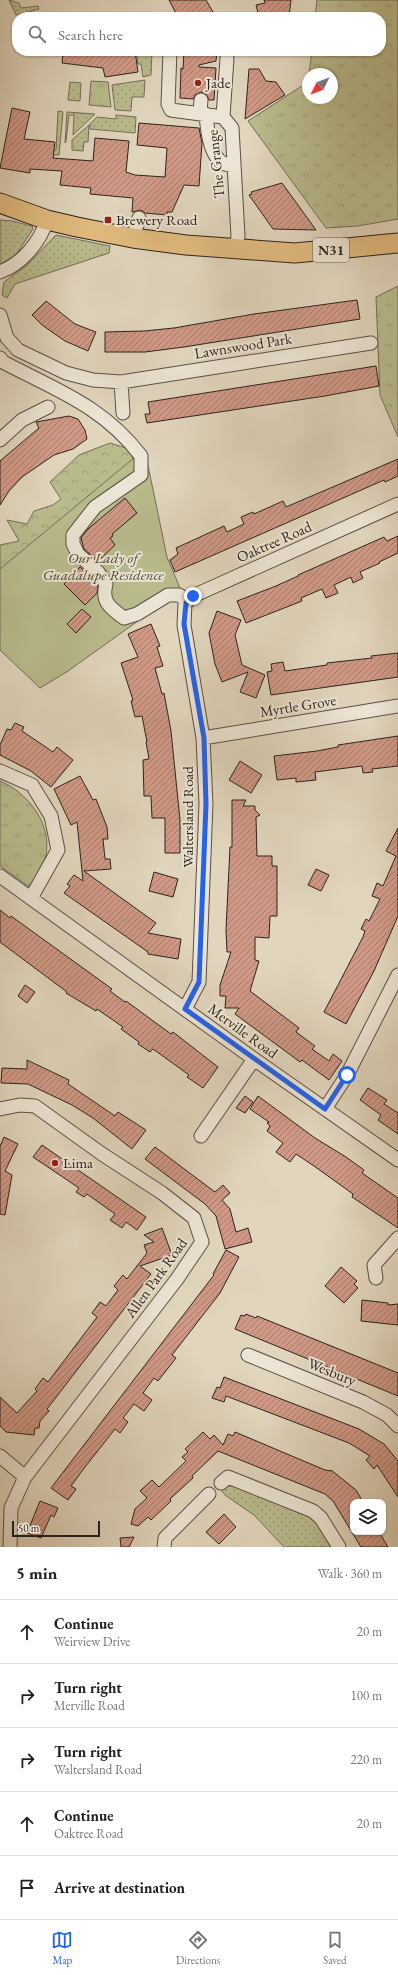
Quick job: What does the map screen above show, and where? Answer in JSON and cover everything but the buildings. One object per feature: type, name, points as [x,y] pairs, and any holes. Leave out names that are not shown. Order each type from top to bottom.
[{"type":"highway","name":"N31","points":[[0,203],[47,220],[133,238],[236,250],[295,253],[398,243]]},
{"type":"street","name":"The Grange","points":[[170,56],[168,104],[171,110],[203,113],[223,117],[232,128],[238,236],[236,250]]},
{"type":"street","points":[[223,117],[227,58]]},
{"type":"street","points":[[201,100],[203,113],[215,155],[220,161],[234,165]]},
{"type":"street","points":[[133,238],[139,218]]},
{"type":"street","points":[[0,272],[22,260],[40,235],[47,220]]},
{"type":"street","name":"Lawnswood Park","points":[[0,315],[7,338],[18,350],[66,373],[93,380],[121,382],[370,342]]},
{"type":"street","points":[[0,358],[3,362],[89,406],[113,424],[141,456],[141,475],[95,507],[73,535],[73,544],[78,554],[98,572],[106,584],[104,594],[109,606],[124,618],[137,614],[168,595],[179,595],[188,601]]},
{"type":"street","points":[[121,382],[123,413]]},
{"type":"street","points":[[0,440],[22,420],[48,407]]},
{"type":"street","name":"Oaktree Road","points":[[188,601],[193,596],[398,504]]},
{"type":"street","name":"Waltersland Road","points":[[185,1009],[199,982],[206,804],[204,738],[184,624],[186,603],[188,601]]},
{"type":"street","name":"Myrtle Grove","points":[[204,738],[398,706]]},
{"type":"street","points":[[0,771],[32,785],[51,816],[58,850],[31,898]]},
{"type":"street","name":"Merville Road","points":[[0,876],[254,1060],[398,1160]]},
{"type":"street","points":[[325,1109],[347,1075],[398,975]]},
{"type":"street","points":[[201,1136],[254,1060]]},
{"type":"street","name":"Allen Park Road","points":[[0,1109],[20,1105],[35,1106],[102,1154],[162,1193],[194,1218],[202,1242],[177,1279],[25,1478],[11,1508],[10,1547]]},
{"type":"street","points":[[376,1278],[374,1265],[398,1238]]},
{"type":"street","name":"Wesbury","points":[[248,1355],[363,1402],[387,1414],[398,1426]]},
{"type":"street","points":[[0,1456],[25,1478]]},
{"type":"street","points":[[221,1483],[228,1477],[313,1511],[322,1518],[339,1547]]},
{"type":"street","points":[[164,1547],[165,1538],[209,1494]]},
{"type":"green space","points":[[9,0],[19,3],[21,8],[38,6],[39,9],[28,12],[15,12]]},
{"type":"green space","points":[[317,0],[398,0],[398,219],[358,226],[326,228],[248,121],[302,86],[302,104],[338,104],[338,68],[310,68],[311,56],[386,56],[386,12],[316,12]]},
{"type":"green space","points":[[137,56],[152,56],[151,75],[143,77],[141,64],[138,64]]},
{"type":"green space","points":[[145,80],[144,97],[132,97],[131,111],[115,110],[112,85]]},
{"type":"green space","points":[[91,81],[108,82],[111,107],[89,105]]},
{"type":"green space","points":[[70,82],[81,83],[80,101],[68,100]]},
{"type":"green space","points":[[58,111],[63,112],[59,155],[53,155],[53,150],[56,150]]},
{"type":"green space","points":[[67,112],[95,114],[73,135],[74,115],[69,115],[65,143]]},
{"type":"green space","points":[[116,115],[136,117],[135,133],[90,129],[90,124],[97,117],[116,119]]},
{"type":"green space","points":[[89,125],[88,142],[84,142],[83,151],[72,150],[72,140]]},
{"type":"green space","points":[[0,220],[12,221],[32,226],[33,229],[16,255],[0,264]]},
{"type":"green space","points":[[56,235],[110,246],[109,253],[15,284],[7,298],[2,295],[4,282],[27,265]]},
{"type":"green space","points":[[398,286],[398,437],[380,395],[376,297]]},
{"type":"green space","points":[[110,443],[129,449],[134,462],[0,574],[0,545],[19,541],[7,520],[27,524],[34,511],[53,505],[61,499],[50,482],[79,455]]},
{"type":"green space","name":"Our Lady of Guadalupe Residence","points":[[146,456],[167,557],[180,588],[171,592],[166,601],[68,671],[40,688],[0,650],[0,569],[135,457]]},
{"type":"green space","points":[[0,781],[11,786],[29,802],[37,812],[46,835],[47,847],[44,863],[32,884],[28,886],[0,866]]},
{"type":"green space","points":[[228,1477],[313,1511],[339,1547],[284,1547],[254,1515],[225,1495],[220,1488]]},
{"type":"place","name":"Jade","points":[[198,83]]},
{"type":"place","name":"Brewery Road","points":[[108,220]]},
{"type":"place","name":"Lima","points":[[55,1163]]},
{"type":"route","points":[[193,596],[186,603],[184,624],[204,738],[206,804],[199,982],[185,1009],[254,1060],[325,1109],[347,1075]]}]
